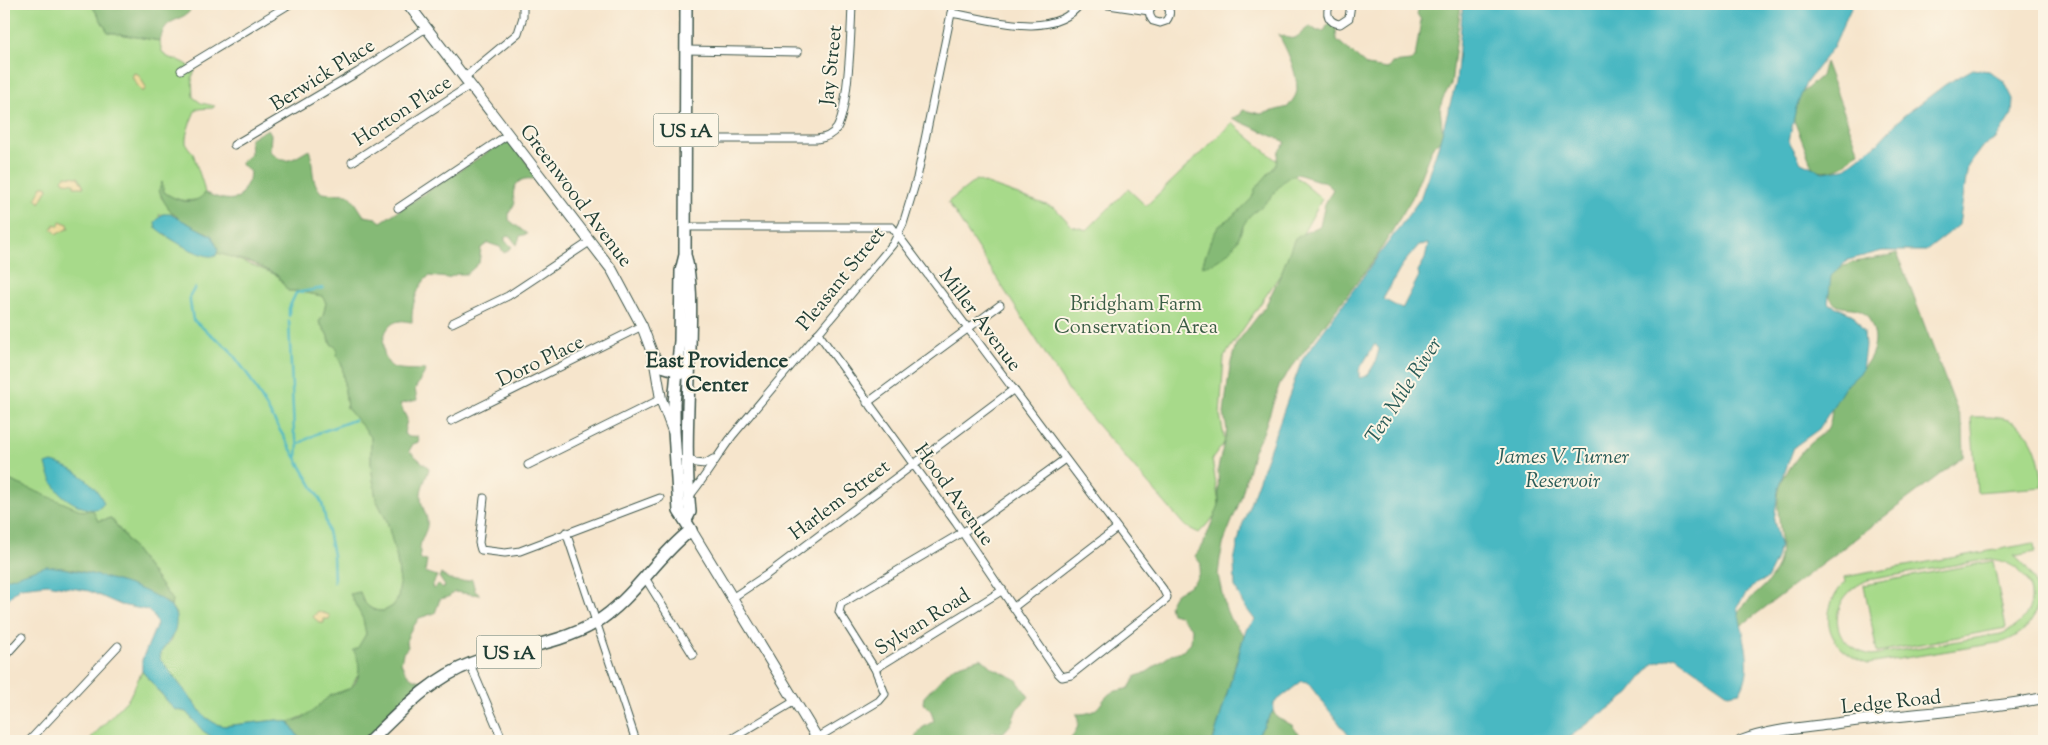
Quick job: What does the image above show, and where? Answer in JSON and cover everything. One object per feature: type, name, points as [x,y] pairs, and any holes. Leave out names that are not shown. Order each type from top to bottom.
[{"type":"main road","name":"US 1A","points":[[370,741],[421,692],[470,664],[568,636],[597,622],[644,576],[689,525],[681,271],[685,256],[686,227],[686,4]]},
{"type":"main road","points":[[654,358],[662,366],[684,372]]},
{"type":"main road","name":"US 1A","points":[[684,372],[674,403],[674,431],[680,511],[689,525]]},
{"type":"street","points":[[181,70],[290,4]]},
{"type":"street","name":"Greenwood Avenue","points":[[408,4],[510,134],[537,173],[612,270],[642,326],[654,358],[661,399],[674,431]]},
{"type":"street","name":"Horton Place","points":[[352,162],[467,81],[518,33],[523,17],[523,4]]},
{"type":"street","name":"Jay Street","points":[[686,140],[818,139],[827,137],[836,128],[843,109],[852,4]]},
{"type":"street","name":"Pleasant Street","points":[[688,498],[705,478],[716,457],[893,244],[899,233],[917,178],[952,4]]},
{"type":"street","points":[[951,13],[1034,26],[1067,17],[1080,4]]},
{"type":"street","points":[[1102,4],[1149,11]]},
{"type":"street","points":[[1149,11],[1155,4]]},
{"type":"street","points":[[1149,11],[1153,21],[1163,22],[1170,14],[1168,7],[1164,4]]},
{"type":"street","points":[[1331,4],[1328,10],[1328,17],[1333,22],[1340,24],[1349,18],[1351,4]]},
{"type":"street","name":"Berwick Place","points":[[234,145],[358,72],[426,28]]},
{"type":"street","points":[[686,50],[798,52]]},
{"type":"street","points":[[398,208],[510,134]]},
{"type":"street","points":[[686,227],[892,227],[899,233]]},
{"type":"street","name":"Miller Avenue","points":[[899,233],[902,241],[1167,596],[1162,603],[1071,675],[1062,677]]},
{"type":"street","points":[[452,324],[508,296],[591,241]]},
{"type":"street","points":[[867,403],[1000,306]]},
{"type":"street","name":"Doro Place","points":[[451,421],[642,326]]},
{"type":"street","name":"Hood Avenue","points":[[818,333],[867,403],[962,531],[1062,677]]},
{"type":"street","name":"Harlem Street","points":[[732,598],[765,576],[1014,389]]},
{"type":"street","points":[[528,465],[661,399]]},
{"type":"street","points":[[688,458],[695,463],[705,464],[716,457]]},
{"type":"street","points":[[874,669],[840,612],[841,604],[962,531],[1065,459]]},
{"type":"street","points":[[484,498],[479,543],[481,550],[505,553],[520,551],[660,498]]},
{"type":"street","points":[[689,525],[818,739]]},
{"type":"street","points":[[1014,607],[1117,528]]},
{"type":"street","points":[[566,532],[636,741]]},
{"type":"street","points":[[644,576],[693,655]]},
{"type":"street","name":"Sylvan Road","points":[[818,739],[883,698],[885,690],[874,669],[1003,590]]},
{"type":"street","points":[[4,657],[22,637]]},
{"type":"street","points":[[29,741],[118,646]]},
{"type":"street","points":[[470,664],[503,741]]},
{"type":"street","name":"Ledge Road","points":[[1742,741],[1777,732],[1900,715],[1956,712],[2044,698]]},
{"type":"street","points":[[728,741],[794,701]]},
{"type":"green space","points":[[4,4],[91,4],[108,32],[160,41],[161,49],[167,57],[186,63],[190,67],[193,66],[195,71],[192,77],[193,97],[201,103],[215,106],[213,108],[196,109],[186,139],[186,143],[193,154],[205,193],[201,199],[177,199],[164,192],[162,182],[161,197],[175,217],[159,215],[164,235],[201,254],[221,253],[277,275],[288,291],[322,296],[326,303],[323,316],[319,322],[331,344],[337,348],[337,356],[342,365],[347,408],[371,437],[371,466],[376,499],[387,521],[397,559],[400,582],[398,598],[393,606],[384,611],[371,609],[363,600],[360,592],[351,594],[363,619],[366,634],[357,650],[360,671],[351,688],[331,695],[312,713],[289,722],[277,720],[223,726],[205,717],[160,659],[162,649],[171,641],[176,614],[171,606],[172,600],[111,518],[98,521],[92,511],[84,511],[70,506],[4,478]]},
{"type":"green space","points":[[91,4],[194,4],[187,14],[173,21],[164,29],[160,41],[108,32]]},
{"type":"green space","points":[[1420,4],[1461,4],[1451,84],[1440,108],[1443,137],[1432,148],[1412,198],[1377,256],[1280,383],[1263,433],[1254,450],[1240,501],[1224,541],[1220,559],[1218,575],[1225,607],[1230,619],[1244,635],[1213,741],[1075,741],[1071,739],[1078,725],[1076,714],[1085,714],[1096,709],[1108,695],[1115,691],[1129,688],[1136,676],[1148,671],[1171,655],[1183,651],[1191,642],[1192,629],[1179,615],[1171,613],[1169,605],[1176,593],[1191,584],[1198,575],[1201,564],[1195,556],[1203,545],[1219,505],[1218,468],[1227,430],[1224,413],[1230,366],[1236,344],[1265,307],[1294,240],[1320,226],[1325,204],[1333,189],[1326,183],[1297,174],[1291,176],[1282,183],[1267,201],[1249,216],[1243,225],[1239,237],[1228,253],[1213,263],[1202,266],[1210,242],[1218,227],[1252,198],[1255,189],[1276,165],[1278,152],[1286,142],[1232,118],[1240,115],[1243,110],[1261,114],[1288,107],[1295,96],[1297,82],[1288,54],[1278,34],[1289,38],[1296,38],[1310,26],[1317,31],[1324,31],[1331,20],[1340,25],[1336,29],[1337,40],[1367,66],[1388,69],[1392,63],[1411,61],[1415,58],[1421,20],[1417,14]]},
{"type":"green space","points":[[1825,62],[1859,152],[1841,167],[1824,171],[1813,169],[1792,115],[1801,94],[1821,76]]},
{"type":"green space","name":"Bridgham Farm Conservation Area","points":[[1232,123],[1322,199],[1280,275],[1224,357],[1220,415],[1225,442],[1212,459],[1220,510],[1199,533],[1185,526],[1073,397],[948,202],[976,180],[1055,208],[1072,226],[1087,230],[1128,189],[1146,206]]},
{"type":"green space","points":[[268,129],[271,134],[270,151],[275,156],[280,159],[290,160],[309,150],[315,183],[322,193],[348,194],[364,216],[376,218],[381,222],[509,138],[538,178],[521,180],[514,188],[513,196],[515,203],[509,213],[509,220],[527,234],[520,236],[517,245],[509,235],[505,237],[505,241],[512,247],[504,253],[500,247],[488,243],[481,248],[479,263],[467,274],[457,274],[448,278],[429,276],[418,291],[412,322],[401,321],[393,323],[385,333],[383,347],[387,361],[391,366],[402,369],[426,370],[415,389],[417,400],[400,404],[407,419],[404,434],[409,437],[418,436],[419,442],[413,444],[409,451],[429,468],[421,494],[421,501],[427,521],[420,547],[421,560],[427,561],[425,572],[437,576],[432,586],[433,589],[439,584],[443,588],[445,586],[439,577],[441,574],[456,581],[472,579],[475,591],[480,595],[454,592],[449,597],[440,599],[435,613],[419,618],[408,635],[408,647],[403,653],[401,663],[410,676],[416,680],[424,681],[429,688],[381,734],[384,741],[301,741],[289,722],[306,716],[327,698],[349,689],[356,681],[359,665],[353,650],[357,649],[366,634],[363,619],[350,594],[360,592],[363,600],[371,609],[384,611],[393,606],[398,599],[400,582],[397,559],[387,521],[376,499],[371,466],[371,437],[347,408],[342,365],[337,356],[337,348],[331,344],[319,322],[323,316],[326,303],[322,296],[288,291],[277,275],[252,263],[217,253],[208,233],[178,218],[167,206],[159,190],[162,182],[164,192],[174,198],[185,201],[196,200],[205,193],[225,199],[239,198],[249,180],[250,172],[240,163],[251,154],[250,139]]},
{"type":"green space","points":[[1897,253],[1963,426],[1964,456],[1738,628],[1738,612],[1772,577],[1780,558],[1778,499],[1784,477],[1809,444],[1827,429],[1835,400],[1865,365],[1874,349],[1875,336],[1865,313],[1858,309],[1838,306],[1832,301],[1827,277],[1852,263]]},
{"type":"green space","points":[[1971,417],[2003,419],[2021,427],[2036,451],[2043,487],[1977,492]]},
{"type":"green space","points":[[4,478],[83,511],[93,510],[98,521],[111,518],[172,600],[171,606],[135,588],[100,576],[69,569],[60,568],[38,571],[4,580]]},
{"type":"green space","points":[[2034,543],[2035,552],[2014,556],[2033,578],[2037,591],[2037,603],[2034,615],[2028,626],[2017,635],[2003,642],[1868,664],[1854,658],[1843,650],[1835,641],[1830,630],[1830,607],[1836,594],[1845,582],[1844,577]],"holes":[[[1990,559],[2006,563],[2018,570],[2027,580],[2031,592],[2030,604],[2025,615],[2016,626],[2001,634],[1872,655],[1857,650],[1846,642],[1840,632],[1837,621],[1839,609],[1845,598],[1854,588],[1868,580]]]},
{"type":"green space","points":[[1993,561],[2006,628],[1877,652],[1864,585]]},
{"type":"green space","points":[[981,658],[991,667],[1016,679],[1029,697],[1017,709],[1011,724],[1003,733],[993,732],[978,741],[912,741],[922,728],[934,721],[931,711],[923,703],[924,697],[953,667]]},
{"type":"green space","points":[[142,671],[174,709],[186,712],[218,741],[88,741],[129,698]]},
{"type":"green space","points":[[1273,711],[1277,718],[1292,725],[1303,741],[1254,741]]},
{"type":"sand","points":[[134,73],[138,74],[146,87],[144,91],[141,91],[132,77]]},
{"type":"sand","points":[[65,176],[78,177],[84,187],[74,187],[74,183],[64,182],[62,179]]},
{"type":"sand","points":[[42,186],[47,186],[48,189],[40,203],[36,198]]},
{"type":"sand","points":[[60,221],[68,224],[69,228],[57,234],[52,229],[55,224],[59,226]]},
{"type":"sand","points":[[318,611],[329,615],[330,619],[324,619],[324,623],[320,623],[313,617]]},
{"type":"water","name":"James V. Turner Reservoir","points":[[1463,4],[1853,4],[1833,47],[1806,83],[1796,108],[1789,141],[1801,162],[1823,172],[1844,169],[1878,143],[1902,117],[1946,84],[1973,69],[1989,71],[2004,81],[2013,99],[2012,114],[1996,139],[1982,147],[1968,166],[1959,225],[1926,251],[1882,251],[1848,260],[1831,276],[1828,303],[1853,315],[1864,331],[1865,346],[1862,371],[1845,387],[1819,429],[1794,447],[1778,491],[1774,521],[1780,544],[1777,559],[1767,579],[1752,586],[1737,606],[1747,661],[1745,682],[1740,692],[1729,694],[1675,656],[1653,664],[1629,694],[1564,741],[1353,741],[1307,682],[1302,681],[1274,703],[1273,711],[1254,741],[1213,741],[1246,629],[1255,620],[1243,604],[1235,587],[1234,561],[1241,529],[1302,360],[1420,199],[1438,147],[1456,83]],"holes":[[[1428,244],[1425,259],[1418,271],[1419,276],[1402,309],[1383,299],[1403,264],[1419,245]],[[1375,344],[1379,349],[1375,363],[1367,376],[1359,378],[1359,370]]]},
{"type":"water","points":[[163,214],[170,214],[212,236],[218,249],[216,256],[194,251],[176,242],[156,228],[155,222]]},
{"type":"water","points":[[52,462],[83,476],[95,488],[104,503],[95,509],[88,509],[64,497],[55,486],[48,472],[46,464]]},
{"type":"water","points":[[46,566],[77,571],[120,582],[159,598],[171,608],[176,618],[174,632],[162,650],[160,659],[205,717],[216,724],[224,726],[277,720],[289,722],[301,741],[218,741],[203,731],[186,712],[174,709],[142,671],[142,660],[157,624],[153,615],[147,610],[121,605],[89,591],[47,584],[20,587],[4,603],[4,580]]},
{"type":"waterway","points":[[195,288],[190,295],[193,320],[229,349],[248,375],[322,503],[333,555],[334,582]]},
{"type":"waterway","points":[[289,316],[289,308],[296,293],[323,288]]},
{"type":"waterway","points":[[289,321],[294,433],[298,444],[297,456]]},
{"type":"waterway","points":[[298,444],[318,433],[354,420]]},
{"type":"district","name":"East Providence Center","points":[[717,372]]},
{"type":"water label","name":"Ten Mile River","points":[[1403,390]]}]
